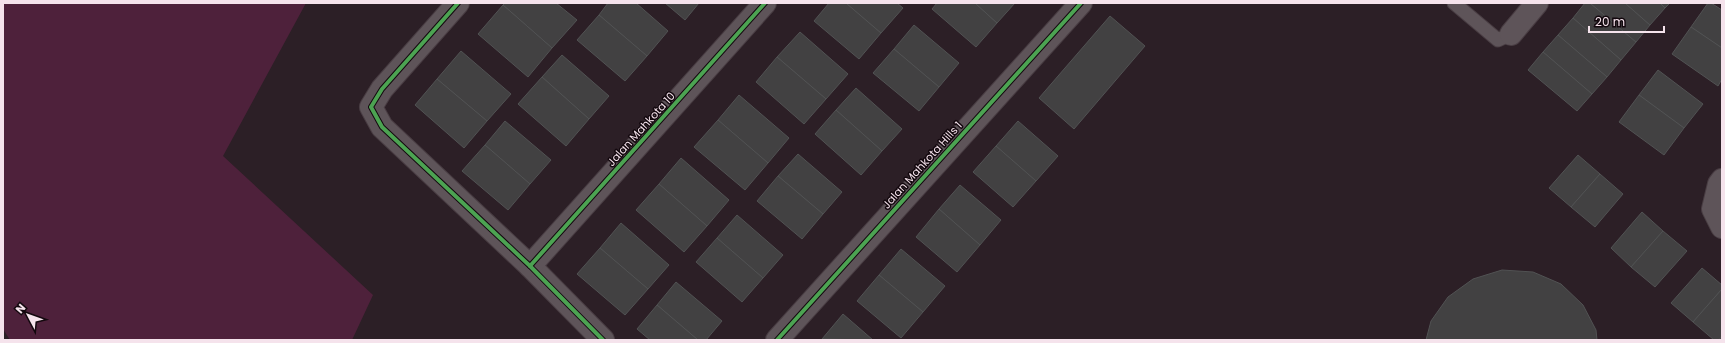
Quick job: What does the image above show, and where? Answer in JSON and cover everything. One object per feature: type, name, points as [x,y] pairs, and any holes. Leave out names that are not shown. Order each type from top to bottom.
[{"type":"street","points":[[458,3],[382,89],[371,107],[382,127],[530,266],[603,340]]},
{"type":"street","name":"Jalan Mahkota 10","points":[[530,266],[765,3]]},
{"type":"street","name":"Jalan Mahkota Hills 1","points":[[778,340],[1081,3]]},
{"type":"street","points":[[1510,34],[1537,3]]},
{"type":"street","points":[[1722,180],[1719,184],[1713,209],[1722,227]]},
{"type":"lane","points":[[1454,3],[1498,40],[1510,34]]},
{"type":"shaded area","points":[[3,3],[306,3],[223,156],[373,295],[352,340],[10,340],[3,329]]},
{"type":"building","points":[[505,3],[556,3],[577,20],[552,48],[503,5]]},
{"type":"building","points":[[608,3],[636,3],[668,31],[647,56],[599,15]]},
{"type":"building","points":[[665,3],[699,3],[685,20]]},
{"type":"building","points":[[829,3],[846,3],[881,33],[859,59],[814,21]]},
{"type":"building","points":[[846,3],[897,3],[903,8],[881,33]]},
{"type":"building","points":[[937,3],[975,3],[997,23],[976,47],[932,9]]},
{"type":"building","points":[[975,3],[1015,3],[997,23]]},
{"type":"building","points":[[1585,3],[1590,3],[1636,42],[1621,60],[1573,18]]},
{"type":"building","points":[[1590,3],[1625,3],[1650,25],[1636,42]]},
{"type":"building","points":[[1625,3],[1660,3],[1665,8],[1650,25]]},
{"type":"building","points":[[1660,3],[1670,3],[1665,8]]},
{"type":"building","points":[[1708,3],[1711,3],[1722,10],[1722,48],[1691,27]]},
{"type":"building","points":[[503,5],[552,48],[528,77],[478,34]]},
{"type":"building","points":[[599,15],[647,56],[625,81],[577,40]]},
{"type":"building","points":[[1110,16],[1145,46],[1074,129],[1039,98]]},
{"type":"building","points":[[1573,18],[1621,60],[1607,77],[1558,35]]},
{"type":"building","points":[[914,25],[959,63],[939,87],[894,49]]},
{"type":"building","points":[[1691,27],[1722,48],[1722,79],[1718,86],[1672,54]]},
{"type":"building","points":[[800,32],[848,74],[826,99],[777,57]]},
{"type":"building","points":[[1558,35],[1607,77],[1592,94],[1543,52]]},
{"type":"building","points":[[894,49],[939,87],[919,111],[873,73]]},
{"type":"building","points":[[461,51],[511,94],[487,121],[437,79]]},
{"type":"building","points":[[1543,52],[1592,94],[1577,111],[1528,70]]},
{"type":"building","points":[[562,55],[609,96],[589,119],[542,77]]},
{"type":"building","points":[[777,57],[826,99],[804,124],[756,82]]},
{"type":"building","points":[[1658,70],[1703,104],[1684,128],[1639,95]]},
{"type":"building","points":[[542,77],[589,119],[566,146],[518,104]]},
{"type":"building","points":[[437,79],[487,121],[464,148],[415,105]]},
{"type":"building","points":[[856,88],[902,129],[882,151],[836,110]]},
{"type":"building","points":[[739,95],[789,138],[768,163],[718,120]]},
{"type":"building","points":[[1639,95],[1684,128],[1664,155],[1619,122]]},
{"type":"building","points":[[836,110],[882,151],[861,175],[815,134]]},
{"type":"building","points":[[718,120],[768,163],[745,190],[694,147]]},
{"type":"building","points":[[505,121],[551,160],[530,184],[485,145]]},
{"type":"building","points":[[1018,121],[1058,156],[1036,181],[996,146]]},
{"type":"building","points":[[485,145],[530,184],[508,210],[462,171]]},
{"type":"building","points":[[996,146],[1036,181],[1013,207],[973,172]]},
{"type":"building","points":[[798,154],[842,192],[823,214],[778,176]]},
{"type":"building","points":[[1578,155],[1600,174],[1571,207],[1549,188]]},
{"type":"building","points":[[681,158],[729,200],[707,226],[659,184]]},
{"type":"building","points":[[1600,174],[1623,194],[1595,227],[1571,207]]},
{"type":"building","points":[[778,176],[823,214],[802,239],[757,201]]},
{"type":"building","points":[[659,184],[707,226],[684,252],[636,210]]},
{"type":"building","points":[[960,185],[1001,220],[980,245],[939,209]]},
{"type":"building","points":[[939,209],[980,245],[957,272],[916,237]]},
{"type":"building","points":[[1642,212],[1663,231],[1631,267],[1611,248]]},
{"type":"building","points":[[737,215],[783,255],[763,278],[717,238]]},
{"type":"building","points":[[621,223],[669,265],[648,289],[600,248]]},
{"type":"building","points":[[1663,231],[1687,251],[1655,287],[1631,267]]},
{"type":"building","points":[[717,238],[763,278],[742,302],[696,262]]},
{"type":"building","points":[[600,248],[648,289],[625,315],[577,274]]},
{"type":"building","points":[[901,249],[945,286],[923,312],[879,275]]},
{"type":"building","points":[[1702,268],[1722,285],[1722,289],[1693,322],[1671,303]]},
{"type":"building","points":[[1502,270],[1533,272],[1561,284],[1583,305],[1596,330],[1597,340],[1426,340],[1431,321],[1448,297],[1473,279]]},
{"type":"building","points":[[879,275],[923,312],[901,338],[857,301]]},
{"type":"building","points":[[676,282],[722,321],[706,340],[698,340],[657,305]]},
{"type":"building","points":[[1722,289],[1722,336],[1719,340],[1714,340],[1693,322]]},
{"type":"building","points":[[657,305],[698,340],[650,340],[637,329]]},
{"type":"building","points":[[843,314],[873,340],[822,339]]},
{"type":"cycle path","points":[[458,3],[382,89],[371,107],[382,127],[530,266],[603,340]]},
{"type":"cycle path","points":[[530,266],[765,3]]},
{"type":"cycle path","points":[[777,340],[1081,3]]}]
